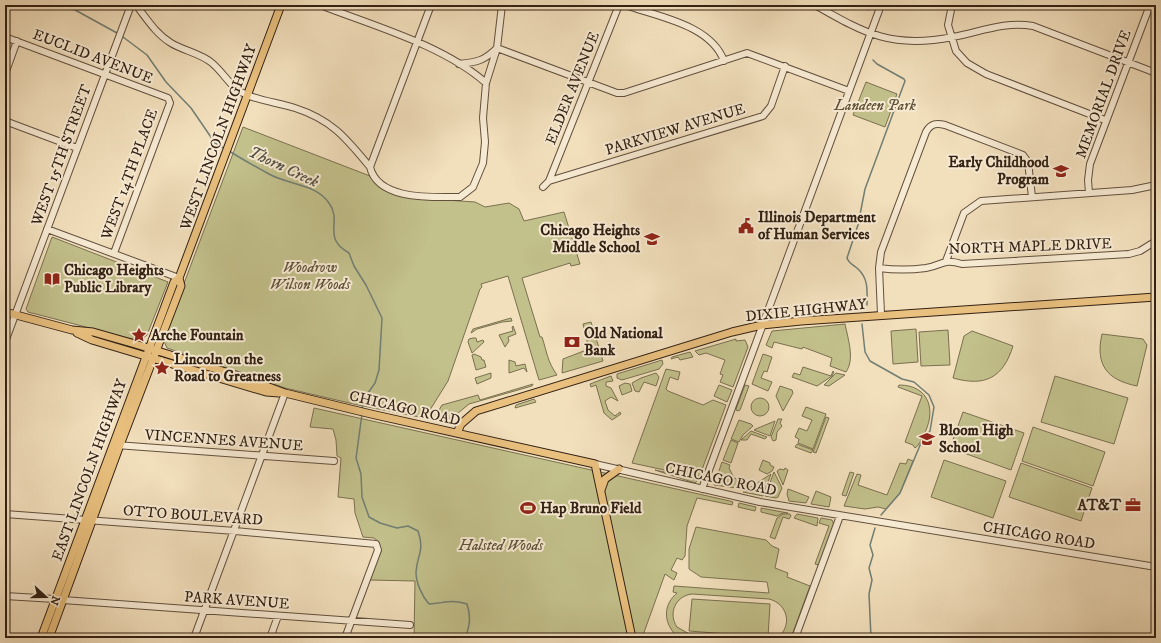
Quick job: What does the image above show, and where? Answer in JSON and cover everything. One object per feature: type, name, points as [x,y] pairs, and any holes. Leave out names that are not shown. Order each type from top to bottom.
[{"type":"main road","name":"WEST LINCOLN HIGHWAY","points":[[148,348],[174,282],[179,278],[281,5]]},
{"type":"main road","name":"WEST LINCOLN HIGHWAY","points":[[156,351],[181,286],[179,278]]},
{"type":"main road","name":"DIXIE HIGHWAY","points":[[457,433],[461,424],[476,411],[732,332],[762,325],[881,314],[1156,297]]},
{"type":"main road","name":"CHICAGO ROAD","points":[[5,312],[72,330],[93,332],[242,377],[285,393],[370,414],[595,464]]},
{"type":"main road","name":"CHICAGO ROAD","points":[[72,330],[92,340],[266,392],[285,393]]},
{"type":"main road","name":"EAST LINCOLN HIGHWAY","points":[[50,638],[92,520],[148,348]]},
{"type":"main road","name":"EAST LINCOLN HIGHWAY","points":[[41,638],[84,520],[156,351]]},
{"type":"main road","points":[[595,464],[632,638]]},
{"type":"main road","points":[[601,490],[605,479],[619,469]]},
{"type":"street","name":"WEST 15TH STREET","points":[[5,342],[131,5]]},
{"type":"street","points":[[136,5],[156,32],[171,43],[202,56],[212,63],[231,85],[247,95],[295,108],[329,123],[342,134],[370,167]]},
{"type":"street","points":[[320,5],[442,52],[486,83]]},
{"type":"street","points":[[431,5],[370,167],[371,174],[385,187],[409,196],[460,197],[473,187],[483,163],[485,142],[483,118],[486,83],[497,48],[502,5]]},
{"type":"street","name":"ELDER AVENUE","points":[[549,181],[619,5]]},
{"type":"street","points":[[625,5],[698,30],[711,40],[720,50],[724,61]]},
{"type":"street","points":[[815,5],[857,29],[895,40],[914,41],[952,37],[1001,25],[1021,24],[1033,26],[1156,73]]},
{"type":"street","points":[[702,489],[881,5]]},
{"type":"street","points":[[952,5],[948,25],[956,51],[967,63],[986,74],[1105,120]]},
{"type":"street","name":"MEMORIAL DRIVE","points":[[1089,193],[1088,180],[1090,164],[1105,120],[1150,5]]},
{"type":"street","name":"EUCLID AVENUE","points":[[5,37],[168,98],[170,103]]},
{"type":"street","points":[[5,74],[17,42]]},
{"type":"street","points":[[459,64],[479,61],[488,57],[497,48]]},
{"type":"street","points":[[497,48],[589,81],[617,93],[624,93],[747,53],[849,91]]},
{"type":"street","name":"PARKVIEW AVENUE","points":[[543,187],[549,181],[763,116],[771,106],[785,66]]},
{"type":"street","name":"WEST 14TH PLACE","points":[[114,254],[170,103]]},
{"type":"street","points":[[5,121],[77,148]]},
{"type":"street","points":[[881,314],[879,268],[881,252],[926,132],[933,124],[945,125],[1023,155],[1028,162],[1032,197]]},
{"type":"street","points":[[946,261],[962,218],[970,208],[981,201],[1138,189],[1156,186]]},
{"type":"street","points":[[47,229],[179,278]]},
{"type":"street","name":"NORTH MAPLE DRIVE","points":[[879,268],[898,270],[928,268],[946,261],[962,264],[1129,254],[1140,251],[1156,241]]},
{"type":"street","points":[[194,638],[263,456],[285,393]]},
{"type":"street","name":"VINCENNES AVENUE","points":[[116,445],[334,461]]},
{"type":"street","name":"CHICAGO ROAD","points":[[595,464],[702,489],[840,516],[1156,567]]},
{"type":"street","name":"OTTO BOULEVARD","points":[[5,514],[235,531],[378,544],[378,550],[351,621]]},
{"type":"street","points":[[795,638],[840,516]]},
{"type":"street","points":[[5,596],[55,599]]},
{"type":"street","name":"PARK AVENUE","points":[[63,600],[410,625]]},
{"type":"street","points":[[270,638],[278,616]]},
{"type":"street","points":[[344,638],[351,621]]},
{"type":"street","points":[[5,636],[11,638]]},
{"type":"green space","name":"Landeen Park","points":[[866,82],[897,94],[885,127],[853,115]]},
{"type":"green space","name":"Woodrow Wilson Woods","points":[[243,127],[370,176],[375,181],[415,198],[475,202],[485,207],[509,203],[519,209],[524,221],[564,212],[580,264],[571,266],[570,263],[522,278],[540,337],[542,337],[549,361],[557,375],[539,380],[508,276],[481,284],[482,287],[480,289],[448,381],[425,418],[358,405],[285,388],[167,348],[163,339]]},
{"type":"green space","points":[[52,237],[168,282],[147,335],[142,339],[136,340],[28,312],[26,309]]},
{"type":"green space","points":[[511,318],[512,321],[502,322],[477,329],[471,333],[473,329]]},
{"type":"green space","points":[[591,322],[603,361],[562,373],[563,359],[589,349],[583,324]]},
{"type":"green space","points":[[845,324],[850,355],[849,367],[846,372],[830,366],[832,358],[803,347],[802,349],[774,342],[772,348],[766,345],[772,331]]},
{"type":"green space","points":[[513,326],[516,334],[508,337],[509,341],[505,347],[499,335],[513,331]]},
{"type":"green space","points":[[916,329],[918,362],[893,364],[891,331]]},
{"type":"green space","points":[[948,330],[950,365],[921,366],[919,332]]},
{"type":"green space","points":[[972,331],[1013,346],[1009,357],[998,373],[983,380],[964,381],[953,378],[964,336]]},
{"type":"green space","points":[[1102,334],[1143,339],[1147,345],[1137,386],[1118,380],[1106,369],[1100,354]]},
{"type":"green space","points":[[476,338],[477,342],[483,340],[484,342],[472,353],[468,342],[469,339]]},
{"type":"green space","points":[[736,339],[736,341],[745,340],[748,347],[733,387],[720,382],[723,375],[720,374],[725,360],[706,353],[699,355],[695,351]]},
{"type":"green space","points":[[690,352],[693,357],[680,360],[678,357],[671,359],[672,357]]},
{"type":"green space","points":[[474,354],[484,360],[486,367],[476,370],[472,355]]},
{"type":"green space","points":[[763,354],[772,357],[767,372],[764,371],[761,378],[772,382],[768,391],[752,384]]},
{"type":"green space","points":[[509,360],[515,362],[516,366],[525,364],[527,372],[524,368],[509,373]]},
{"type":"green space","points":[[662,360],[663,364],[659,369],[622,380],[617,378],[617,374]]},
{"type":"green space","points":[[803,367],[831,376],[833,371],[834,372],[832,376],[817,386],[792,377],[794,373],[800,375]]},
{"type":"green space","points":[[666,369],[680,372],[678,380],[670,377],[666,389],[668,391],[703,405],[713,400],[726,405],[700,475],[697,477],[632,463]]},
{"type":"green space","points":[[491,373],[491,378],[477,384],[475,378]]},
{"type":"green space","points":[[656,373],[659,377],[656,386],[644,382],[639,392],[635,391],[632,383]]},
{"type":"green space","points":[[836,373],[845,375],[829,386],[824,385]]},
{"type":"green space","points":[[611,376],[613,381],[606,382],[606,386],[611,388],[618,401],[611,397],[605,401],[608,410],[615,416],[620,412],[621,414],[612,420],[604,413],[596,385],[591,387],[590,384]]},
{"type":"green space","points":[[1055,376],[1128,398],[1114,444],[1041,422]]},
{"type":"green space","points":[[625,383],[630,384],[632,391],[622,395],[619,386]]},
{"type":"green space","points":[[533,384],[532,386],[469,404],[451,419],[436,415],[442,405],[478,395],[480,400]]},
{"type":"green space","points":[[719,385],[732,390],[727,402],[714,396]]},
{"type":"green space","points":[[745,385],[749,386],[740,410],[737,411],[736,409]]},
{"type":"green space","points":[[899,385],[910,386],[918,390],[924,395],[930,409],[930,418],[927,427],[920,443],[915,448],[913,445],[905,442],[922,396],[898,387]]},
{"type":"green space","points":[[780,386],[792,390],[793,393],[783,411],[776,396]]},
{"type":"green space","points":[[756,398],[764,398],[769,403],[767,414],[764,416],[756,416],[751,411],[751,403]]},
{"type":"green space","points":[[534,399],[536,402],[515,408],[516,405]]},
{"type":"green space","points":[[806,407],[826,414],[813,449],[798,443],[799,439],[795,437],[799,428],[807,431],[812,420],[802,416]]},
{"type":"green space","name":"Halsted Woods","points":[[314,408],[733,502],[732,505],[697,498],[687,526],[685,556],[682,560],[677,558],[671,570],[677,573],[674,580],[665,574],[642,638],[414,638],[415,581],[369,580],[381,551],[379,542],[374,538],[363,537],[355,513],[354,499],[338,497],[341,458],[337,456],[336,440],[333,429],[310,427]]},
{"type":"green space","points":[[963,412],[1024,433],[1011,470],[950,448]]},
{"type":"green space","points":[[826,417],[829,418],[816,453],[813,452]]},
{"type":"green space","points":[[778,419],[782,419],[780,423],[782,426],[777,432],[776,440],[773,441],[771,437]]},
{"type":"green space","points":[[739,420],[753,426],[743,435],[739,442],[731,439]]},
{"type":"green space","points":[[775,421],[770,436],[754,430],[757,428]]},
{"type":"green space","points":[[1033,427],[1105,452],[1093,486],[1022,461]]},
{"type":"green space","points":[[751,431],[767,437],[765,439],[751,434],[747,440],[741,440]]},
{"type":"green space","points":[[731,440],[738,443],[731,463],[723,460]]},
{"type":"green space","points":[[797,444],[813,450],[811,453],[795,447]]},
{"type":"green space","points":[[908,459],[913,461],[900,493],[886,509],[878,507],[865,509],[844,506],[857,474],[861,475],[858,485],[887,495],[900,463],[906,464]]},
{"type":"green space","points":[[763,460],[770,463],[770,465],[774,467],[772,471],[767,474],[759,470]]},
{"type":"green space","points":[[944,460],[1006,481],[993,518],[931,497]]},
{"type":"green space","points":[[722,462],[730,465],[729,468],[734,478],[740,480],[737,488],[714,485]]},
{"type":"green space","points":[[1021,463],[1092,488],[1081,521],[1009,497]]},
{"type":"green space","points":[[785,468],[788,470],[783,485],[777,471],[780,469],[784,470]]},
{"type":"green space","points":[[655,470],[697,479],[699,479],[695,483]]},
{"type":"green space","points":[[774,472],[782,488],[778,497],[776,498],[765,496]]},
{"type":"green space","points":[[850,472],[854,473],[846,496],[842,495]]},
{"type":"green space","points":[[771,474],[763,496],[743,492]]},
{"type":"green space","points":[[788,489],[809,497],[806,503],[789,501],[787,494]]},
{"type":"green space","points":[[816,491],[831,497],[829,507],[811,504]]},
{"type":"green space","points":[[739,503],[756,507],[755,511],[738,507]]},
{"type":"green space","points":[[761,508],[788,513],[783,513],[777,516],[761,512]]},
{"type":"green space","points":[[783,514],[790,514],[791,516],[789,519],[783,517],[775,539],[770,537],[777,518]]},
{"type":"green space","points":[[797,514],[818,518],[817,526],[794,518]]},
{"type":"green space","points":[[821,518],[832,520],[834,525],[819,565],[815,564],[829,526],[819,523]]},
{"type":"green space","points":[[696,527],[766,540],[772,546],[779,549],[775,568],[788,573],[787,577],[810,586],[791,638],[777,638],[785,628],[787,622],[786,616],[781,606],[769,599],[692,594],[681,598],[675,606],[673,617],[677,627],[691,635],[733,638],[670,638],[670,634],[674,633],[668,623],[666,612],[667,607],[677,593],[673,592],[674,586],[769,593],[767,582],[701,577],[689,569],[689,549]]},
{"type":"green space","points":[[692,599],[770,604],[768,637],[689,631]]},
{"type":"waterway","name":"Thorn Creek","points":[[66,5],[117,33]]},
{"type":"waterway","points":[[866,5],[868,10]]},
{"type":"waterway","name":"Thorn Creek","points":[[123,37],[147,55],[166,82],[191,108],[215,143],[225,149]]},
{"type":"waterway","points":[[867,305],[866,281],[862,273],[849,262],[847,258],[858,225],[865,189],[905,81],[873,60]]},
{"type":"waterway","name":"Thorn Creek","points":[[229,151],[276,178],[309,188],[323,196],[333,210],[334,235],[336,241],[349,253],[354,266],[366,285],[382,318],[379,370],[375,383],[363,400],[362,410]]},
{"type":"waterway","points":[[862,324],[865,352],[870,361],[902,379],[914,382],[929,395],[934,407],[930,431],[921,443],[900,493],[881,515]]},
{"type":"waterway","name":"Thorn Creek","points":[[362,414],[356,458],[361,474],[362,497],[369,517],[380,523],[397,528],[408,526],[418,531],[421,548],[416,572],[420,589],[429,604],[453,602],[467,604],[469,621],[465,638]]},
{"type":"waterway","points":[[871,638],[869,594],[872,580],[869,568],[873,555],[870,545],[875,528]]},
{"type":"place","name":"Early Childhood Program","points":[[1061,171]]},
{"type":"place","name":"Illinois Department of Human Services","points":[[746,226]]},
{"type":"place","name":"Chicago Heights Middle School","points":[[652,239]]},
{"type":"place","name":"Chicago Heights Public Library","points":[[52,279]]},
{"type":"place","name":"Arche Fountain","points":[[139,335]]},
{"type":"place","name":"Old National Bank","points":[[572,342]]},
{"type":"place","name":"Lincoln on the Road to Greatness","points":[[162,368]]},
{"type":"place","name":"Bloom High School","points":[[927,439]]},
{"type":"place","name":"AT&T","points":[[1133,505]]},
{"type":"place","name":"Hap Bruno Field","points":[[528,508]]}]
